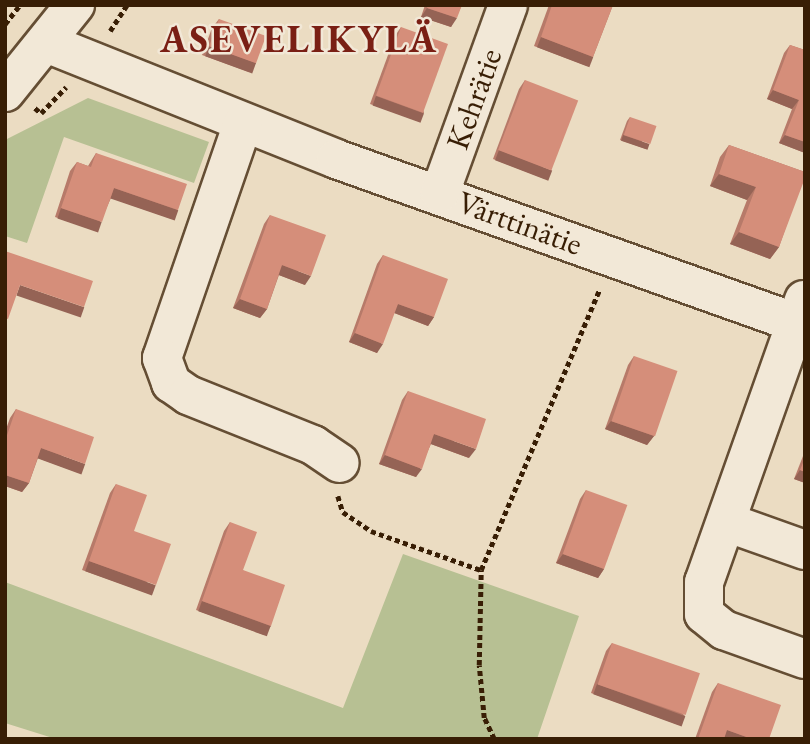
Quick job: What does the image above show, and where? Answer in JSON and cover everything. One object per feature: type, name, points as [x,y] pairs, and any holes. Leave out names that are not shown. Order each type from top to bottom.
[{"type":"street","points":[[5,92],[49,44],[75,5]]},
{"type":"street","name":"Kehrätie","points":[[440,193],[508,5]]},
{"type":"street","name":"Värttinätie","points":[[49,44],[243,122],[613,257],[802,316],[704,582],[704,614],[724,630],[805,659]]},
{"type":"street","points":[[243,122],[162,358],[171,383],[187,396],[313,445],[340,463]]},
{"type":"street","points":[[726,522],[805,550]]},
{"type":"path","points":[[5,24],[20,5]]},
{"type":"path","points":[[494,739],[484,718],[479,665],[481,570],[613,257]]},
{"type":"path","points":[[340,463],[335,486],[343,512],[371,531],[481,570]]},
{"type":"green space","points":[[88,98],[209,142],[194,183],[64,137],[27,243],[5,236],[5,140]]},
{"type":"green space","points":[[403,554],[579,616],[537,739],[56,739],[5,723],[5,582],[343,708]]},
{"type":"building","points":[[428,5],[462,5],[457,18],[427,8]]},
{"type":"building","points":[[552,5],[613,5],[593,57],[541,37]]},
{"type":"building","points":[[219,19],[266,36],[256,63],[209,46]]},
{"type":"building","points":[[401,27],[448,44],[423,113],[376,96]]},
{"type":"building","points":[[790,45],[805,50],[805,142],[785,135],[799,100],[773,90]]},
{"type":"building","points":[[525,80],[578,100],[551,170],[498,150]]},
{"type":"building","points":[[630,117],[656,126],[650,144],[624,135]]},
{"type":"building","points":[[729,145],[805,172],[779,247],[739,232],[756,187],[719,174]]},
{"type":"building","points":[[96,153],[187,184],[178,210],[114,188],[102,222],[61,208],[77,162],[91,167]]},
{"type":"building","points":[[270,215],[326,235],[311,276],[282,265],[267,309],[240,299]]},
{"type":"building","points":[[5,251],[93,281],[84,307],[20,285],[8,319],[5,318]]},
{"type":"building","points":[[383,255],[448,279],[434,317],[398,304],[383,344],[355,333]]},
{"type":"building","points":[[634,356],[677,371],[655,436],[612,421]]},
{"type":"building","points":[[408,391],[486,419],[476,449],[434,434],[422,469],[385,455]]},
{"type":"building","points":[[16,409],[94,437],[85,464],[41,448],[29,483],[5,475],[5,441]]},
{"type":"building","points":[[805,458],[805,472],[800,470]]},
{"type":"building","points":[[116,484],[147,495],[134,531],[171,544],[156,585],[89,561]]},
{"type":"building","points":[[586,490],[627,505],[604,569],[563,554]]},
{"type":"building","points":[[230,522],[257,532],[243,570],[285,585],[271,626],[202,601]]},
{"type":"building","points":[[612,643],[700,673],[686,715],[598,685]]},
{"type":"building","points":[[718,683],[781,705],[769,739],[752,739],[727,730],[724,739],[698,739]]},
{"type":"district","name":"ASEVELIKYLÄ","points":[[299,39]]}]
